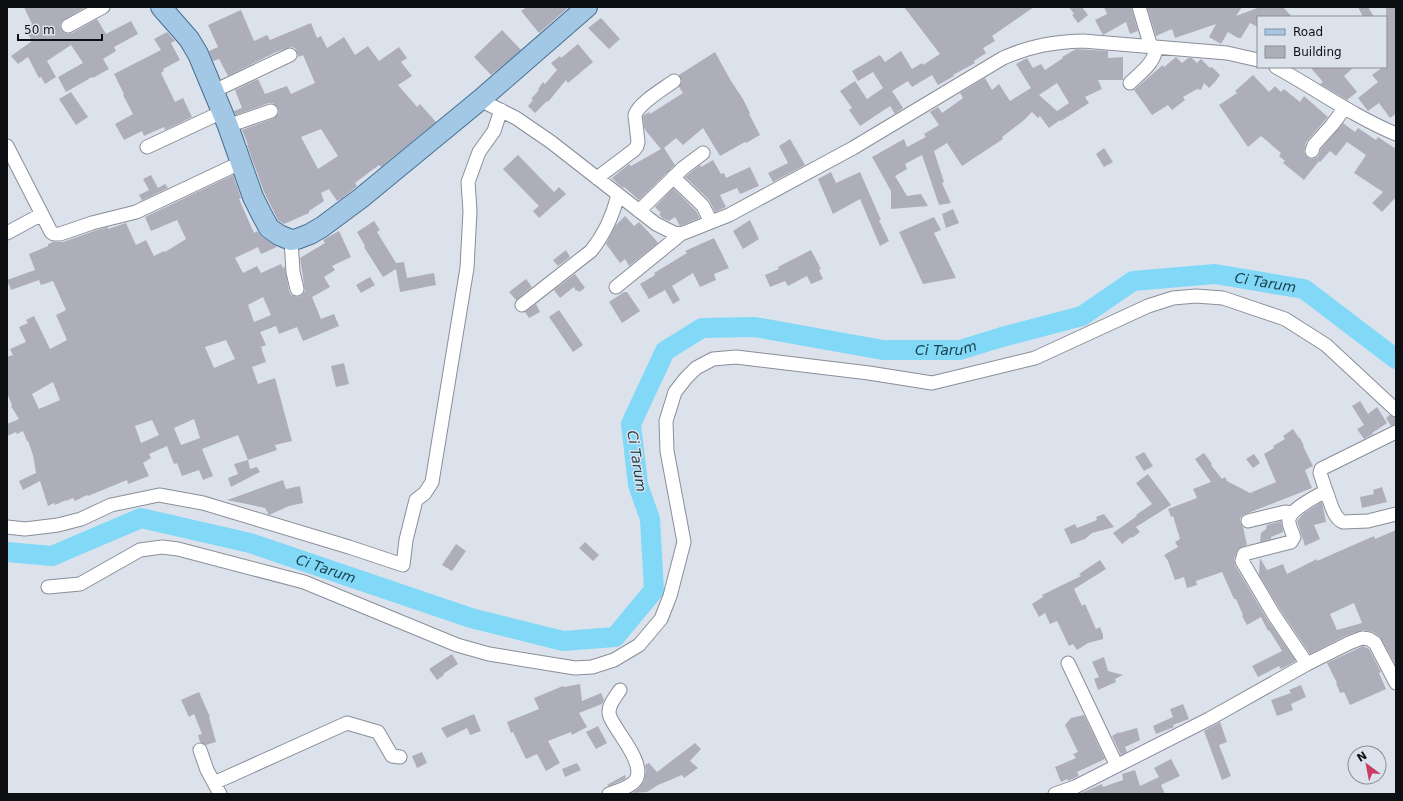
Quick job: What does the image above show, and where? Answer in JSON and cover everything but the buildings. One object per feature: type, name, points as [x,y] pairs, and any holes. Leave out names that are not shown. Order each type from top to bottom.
[{"type":"main road","points":[[161,7],[189,39],[198,54],[242,162],[253,197],[269,228],[279,235],[291,240],[297,239],[322,227],[362,198],[480,100],[587,7]]},
{"type":"street","points":[[68,26],[103,7]]},
{"type":"street","points":[[1130,83],[1153,60],[1155,54],[1154,47],[1138,7]]},
{"type":"street","points":[[616,287],[681,234],[729,215],[852,148],[1003,58],[1022,49],[1061,42],[1083,41],[1227,53],[1257,60]]},
{"type":"street","points":[[214,91],[290,55]]},
{"type":"street","points":[[1278,68],[1344,109],[1374,125],[1396,134]]},
{"type":"street","points":[[597,178],[634,150],[638,142],[635,115],[636,111],[674,81]]},
{"type":"street","points":[[480,100],[516,118],[656,224],[667,231],[681,234]]},
{"type":"street","points":[[1312,151],[1314,145],[1344,109]]},
{"type":"street","points":[[7,527],[25,529],[58,525],[81,519],[111,505],[159,495],[203,503],[349,547],[402,565],[406,540],[416,500],[425,493],[432,482],[467,268],[470,211],[468,182],[479,152],[494,130],[501,110]]},
{"type":"street","points":[[147,147],[225,119],[271,111]]},
{"type":"street","points":[[7,146],[51,232],[54,234],[60,234],[92,223],[136,212],[242,162]]},
{"type":"street","points":[[639,211],[673,177],[703,153]]},
{"type":"street","points":[[673,177],[703,206],[711,222]]},
{"type":"street","points":[[522,304],[591,251],[606,228],[618,195]]},
{"type":"street","points":[[7,233],[42,214]]},
{"type":"street","points":[[291,240],[293,272],[297,289]]},
{"type":"street","points":[[48,587],[80,584],[140,550],[162,547],[178,549],[304,582],[457,645],[489,654],[568,667],[592,667],[614,660],[639,645],[661,620],[670,596],[684,542],[667,451],[666,421],[675,392],[696,368],[713,359],[736,357],[869,373],[932,383],[1035,358],[1148,306],[1173,298],[1196,296],[1223,298],[1285,319],[1326,345],[1396,410]]},
{"type":"street","points":[[1396,432],[1321,469],[1320,473],[1339,520],[1343,522],[1368,521],[1396,514]]},
{"type":"street","points":[[1307,664],[1274,615],[1242,561],[1244,554],[1247,552],[1291,542],[1294,537],[1289,523],[1289,518],[1292,513],[1326,491]]},
{"type":"street","points":[[1248,521],[1286,512],[1292,513]]},
{"type":"street","points":[[1055,794],[1075,787],[1117,766],[1209,719],[1307,664],[1362,638],[1369,639],[1376,645],[1396,683]]},
{"type":"street","points":[[1068,663],[1117,766]]},
{"type":"street","points":[[609,794],[630,785],[635,781],[639,771],[609,712],[611,705],[620,690]]},
{"type":"street","points":[[200,750],[207,770],[217,789],[347,723],[378,732],[392,756],[400,757]]},
{"type":"waterway","name":"Ci Tarum","points":[[7,552],[52,556],[141,518],[250,543],[471,618],[563,641],[615,637],[654,590],[650,519],[638,485],[631,424],[665,351],[702,328],[755,327],[883,350],[960,350],[1002,337],[1082,316],[1133,281],[1215,274],[1304,289],[1396,359]]}]
